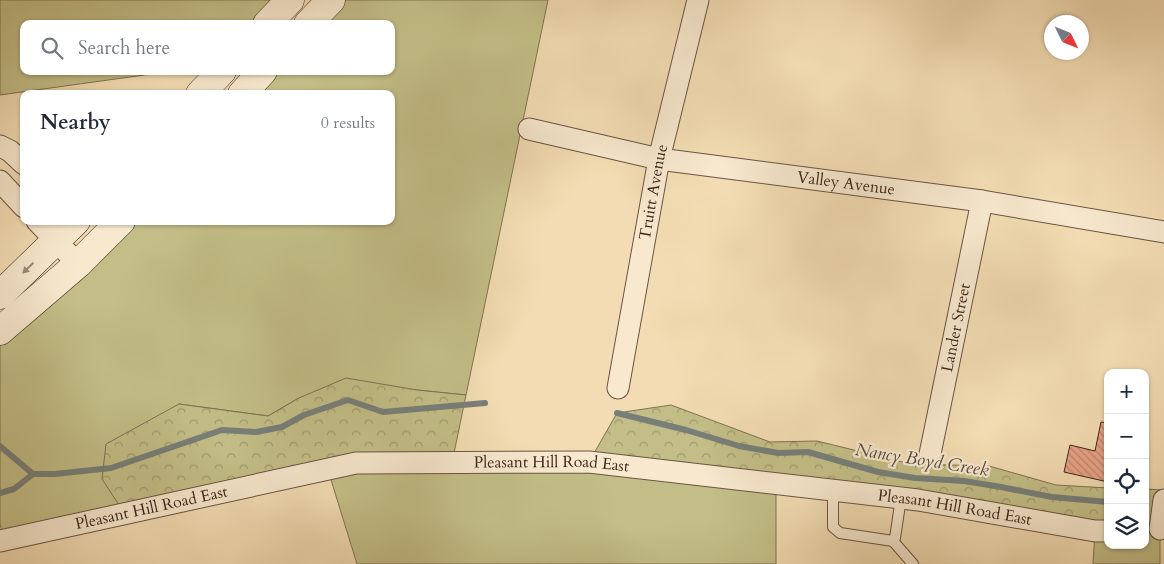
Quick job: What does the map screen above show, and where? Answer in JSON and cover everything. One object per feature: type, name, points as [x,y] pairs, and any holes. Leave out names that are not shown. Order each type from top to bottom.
[{"type":"main road","points":[[272,20],[290,0]]},
{"type":"main road","points":[[312,20],[331,0]]},
{"type":"main road","points":[[204,90],[218,75]]},
{"type":"main road","points":[[246,90],[259,75]]},
{"type":"main road","points":[[0,295],[72,225]]},
{"type":"main road","points":[[0,331],[78,264],[118,225]]},
{"type":"street","name":"Truitt Avenue","points":[[618,388],[659,159],[698,0]]},
{"type":"street","name":"Valley Avenue","points":[[529,128],[659,159],[982,201],[1164,232]]},
{"type":"street","points":[[0,146],[10,151],[20,160]]},
{"type":"street","points":[[0,181],[20,203]]},
{"type":"street","name":"Lander Street","points":[[930,454],[982,201]]},
{"type":"street","points":[[42,225],[78,264]]},
{"type":"street","points":[[84,225],[100,242]]},
{"type":"street","name":"Pleasant Hill Road East","points":[[0,541],[356,464],[589,462],[901,498],[1104,531]]},
{"type":"street","points":[[1156,529],[1164,500]]},
{"type":"lane","points":[[834,490],[833,527],[840,533],[893,541],[913,564]]},
{"type":"lane","points":[[893,541],[901,498]]},
{"type":"green space","points":[[0,0],[290,0],[271,20],[20,20],[20,75],[144,75],[36,90],[20,90],[20,92],[0,95]]},
{"type":"green space","points":[[331,0],[548,0],[466,395],[417,390],[299,398],[268,416],[179,404],[125,514],[4,540],[0,524],[0,331],[117,225],[395,225],[395,90],[246,90],[259,75],[395,75],[395,20],[312,20]]},
{"type":"green space","points":[[346,378],[417,390],[466,395],[452,463],[356,463],[125,514],[102,479],[106,444],[179,404],[268,416],[299,398]]},
{"type":"green space","points":[[671,405],[770,442],[817,441],[911,464],[989,466],[1056,485],[1104,488],[1104,530],[589,462],[617,413]]},
{"type":"green space","points":[[589,462],[776,484],[776,564],[357,564],[328,470]]},
{"type":"green space","points":[[1149,489],[1164,490],[1160,529],[1149,529]]},
{"type":"green space","points":[[1149,529],[1160,529],[1160,564],[1093,564],[1095,531],[1104,531],[1104,549],[1149,549]]},
{"type":"building","points":[[1101,422],[1104,422],[1104,481],[1064,472],[1070,445],[1095,451]]},
{"type":"waterway","name":"Nancy Boyd Creek","points":[[0,493],[14,489],[33,474],[55,474],[111,468],[222,430],[256,432],[282,427],[304,415],[348,400],[383,412],[485,403]]},
{"type":"waterway","name":"Nancy Boyd Creek","points":[[617,413],[686,430],[739,446],[778,453],[808,452],[878,472],[915,478],[964,481],[1052,497],[1104,502]]},
{"type":"waterway","points":[[0,446],[33,474]]}]
